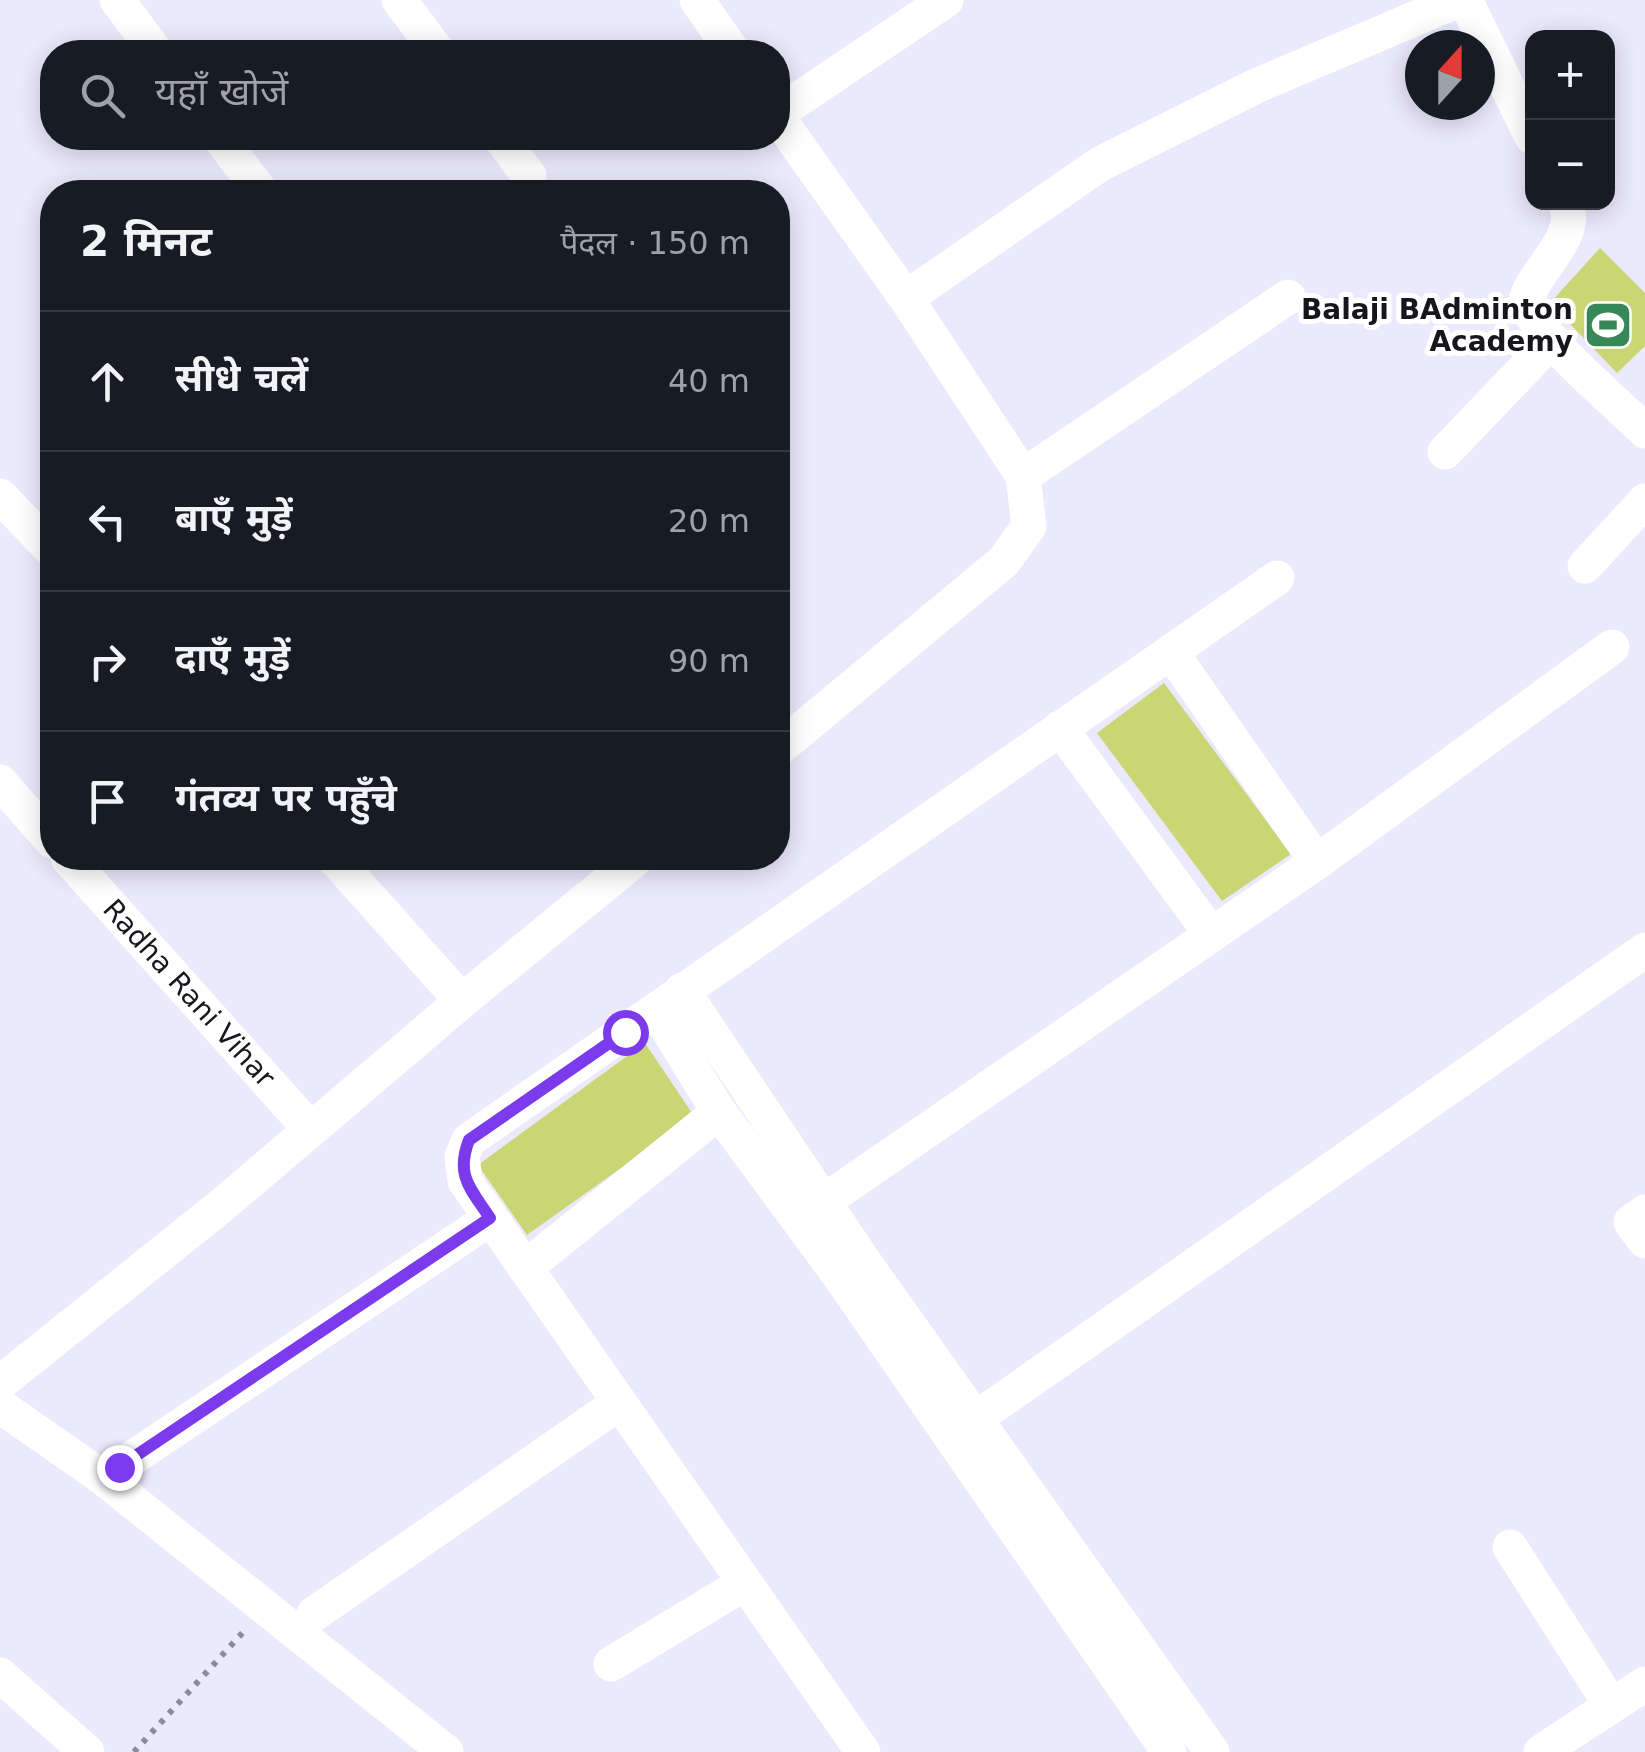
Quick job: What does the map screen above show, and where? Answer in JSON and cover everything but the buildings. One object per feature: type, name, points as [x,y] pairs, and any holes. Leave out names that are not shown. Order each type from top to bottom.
[{"type":"street","points":[[117,0],[147,40]]},
{"type":"street","points":[[399,0],[429,40]]},
{"type":"street","points":[[697,0],[724,40]]},
{"type":"street","points":[[790,108],[946,0]]},
{"type":"street","points":[[906,298],[1100,164],[1258,85],[1462,0],[1525,123]]},
{"type":"street","points":[[790,133],[906,298],[1023,476],[1028,526],[1004,561],[790,740]]},
{"type":"street","points":[[229,150],[251,180]]},
{"type":"street","points":[[510,150],[529,176]]},
{"type":"street","points":[[1569,210],[1564,238],[1528,290],[1525,304],[1534,322],[1645,432]]},
{"type":"street","points":[[1023,476],[1288,297]]},
{"type":"street","points":[[1444,452],[1552,340]]},
{"type":"street","points":[[0,496],[40,538]]},
{"type":"street","points":[[1586,566],[1645,501]]},
{"type":"street","points":[[863,1752],[465,1181],[462,1156],[469,1140],[1278,578]]},
{"type":"street","points":[[824,1202],[1318,862],[1612,647]]},
{"type":"street","points":[[1171,652],[1318,862]]},
{"type":"street","points":[[1060,728],[1211,934]]},
{"type":"street","points":[[0,782],[40,827]]},
{"type":"street","name":"Radha Rani Vihar","points":[[79,870],[310,1129]]},
{"type":"street","points":[[345,870],[462,1001]]},
{"type":"street","points":[[0,1384],[221,1206],[622,870]]},
{"type":"street","points":[[963,1427],[1645,950]]},
{"type":"street","points":[[669,1000],[719,1112],[838,1275],[963,1427]]},
{"type":"street","points":[[669,1000],[778,1132],[963,1427],[1095,1616],[1212,1752]]},
{"type":"street","points":[[525,1268],[719,1112]]},
{"type":"street","points":[[748,1151],[778,1132]]},
{"type":"street","points":[[1645,1212],[1631,1222],[1645,1241]]},
{"type":"street","points":[[119,1467],[490,1218]]},
{"type":"street","points":[[314,1614],[620,1403]]},
{"type":"street","points":[[0,1406],[102,1477],[446,1752]]},
{"type":"street","points":[[1510,1547],[1611,1705]]},
{"type":"street","points":[[611,1664],[746,1583]]},
{"type":"street","points":[[1095,1616],[1169,1752]]},
{"type":"street","points":[[0,1676],[87,1752]]},
{"type":"street","points":[[1541,1752],[1645,1684]]},
{"type":"path","points":[[134,1752],[266,1607]]},
{"type":"green space","name":"Balaji BAdminton Academy","points":[[1600,248],[1645,293],[1645,346],[1617,373],[1550,303]]},
{"type":"green space","points":[[1164,683],[1291,854],[1222,901],[1097,733]]},
{"type":"green space","points":[[645,1043],[694,1116],[527,1235],[478,1165]]},
{"type":"place","name":"Balaji BAdminton Academy","points":[[1608,325]]},
{"type":"route","points":[[119,1467],[490,1218],[465,1181],[462,1156],[469,1140],[625,1032]]}]
